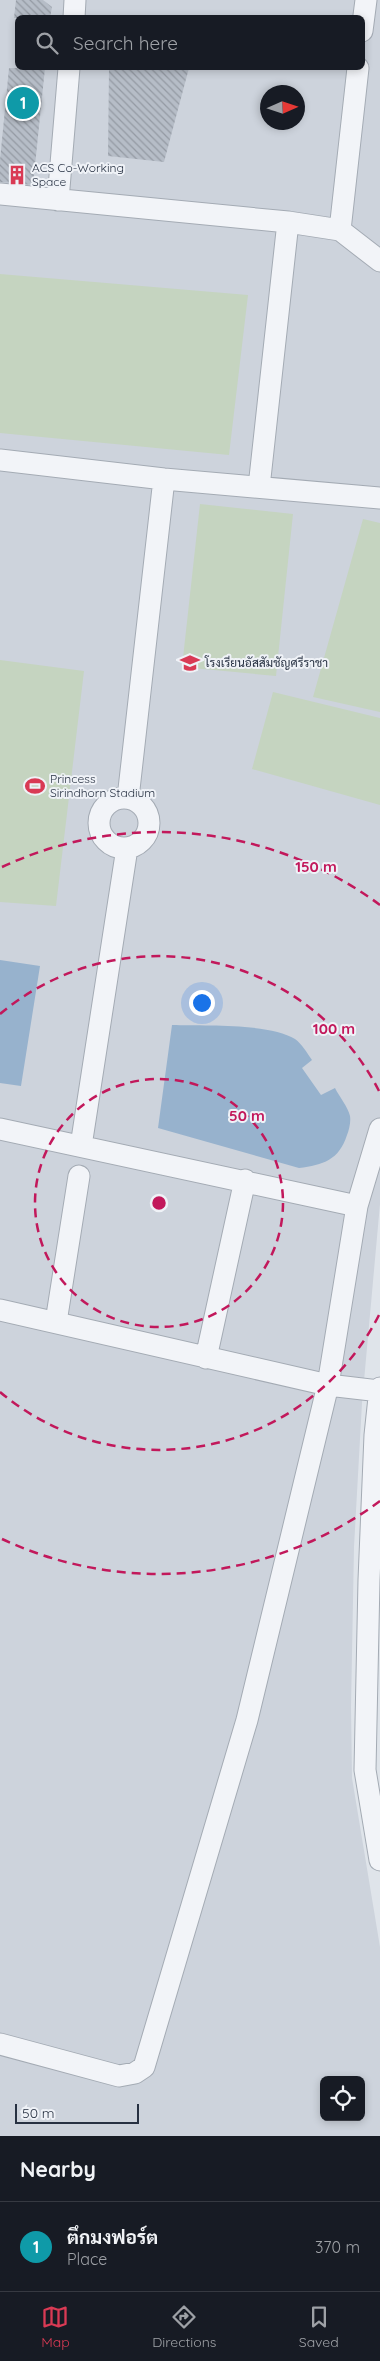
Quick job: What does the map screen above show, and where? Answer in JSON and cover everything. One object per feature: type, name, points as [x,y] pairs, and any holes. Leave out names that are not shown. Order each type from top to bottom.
[{"type":"street","points":[[74,15],[75,0]]},
{"type":"street","points":[[364,15],[366,0]]},
{"type":"street","points":[[58,200],[69,70]]},
{"type":"street","points":[[340,230],[358,70]]},
{"type":"street","points":[[0,194],[288,222],[340,230],[380,261]]},
{"type":"street","points":[[259,487],[288,222]]},
{"type":"street","points":[[0,460],[164,479],[380,498]]},
{"type":"street","points":[[128,798],[164,479]]},
{"type":"street","points":[[128,798],[142,805],[147,812],[149,828],[142,842],[127,848],[110,845],[100,831],[99,822],[100,814],[111,801],[128,798]]},
{"type":"street","points":[[81,1146],[127,848]]},
{"type":"street","points":[[0,1129],[245,1180],[356,1206]]},
{"type":"street","points":[[0,2044],[119,2076],[135,2073],[144,2067],[247,1720],[328,1385],[356,1206],[380,1129]]},
{"type":"street","points":[[56,1322],[79,1176]]},
{"type":"street","points":[[206,1358],[245,1180]]},
{"type":"street","points":[[0,1310],[328,1385],[380,1390],[375,1435],[373,1680],[365,1770],[380,1860]]},
{"type":"shaded area","name":"โรงเรียนอัสสัมชัญศรีราชา","points":[[0,0],[380,0],[380,1204],[362,1403],[354,1547],[351,1707],[352,1778],[380,1947],[380,2136],[0,2136]]},
{"type":"green space","points":[[0,274],[248,295],[229,455],[0,433]]},
{"type":"green space","points":[[200,504],[293,514],[276,676],[182,667]]},
{"type":"green space","points":[[363,519],[380,523],[380,712],[313,697]]},
{"type":"green space","name":"Princess Sirindhorn Stadium","points":[[0,660],[84,671],[56,906],[0,902]]},
{"type":"green space","points":[[273,692],[380,718],[380,805],[252,769]]},
{"type":"water","points":[[0,960],[40,966],[21,1086],[0,1083]]},
{"type":"water","points":[[172,1025],[253,1028],[270,1030],[295,1039],[312,1060],[302,1068],[321,1095],[335,1088],[349,1113],[349,1128],[340,1150],[335,1156],[323,1163],[299,1168],[158,1128]]},
{"type":"building","points":[[16,0],[43,0],[52,7],[51,15],[15,15],[14,18]]},
{"type":"building","points":[[9,68],[15,68],[15,70],[45,70],[33,185],[0,182],[0,160]]},
{"type":"building","points":[[109,70],[188,70],[164,162],[108,156]]},
{"type":"place","name":"ตึกมงฟอร์ต","points":[[23,103]]},
{"type":"place","name":"ACS Co-Working Space","points":[[17,175]]},
{"type":"place","name":"โรงเรียนอัสสัมชัญศรีราชา","points":[[190,663]]},
{"type":"place","name":"Princess Sirindhorn Stadium","points":[[35,786]]}]
